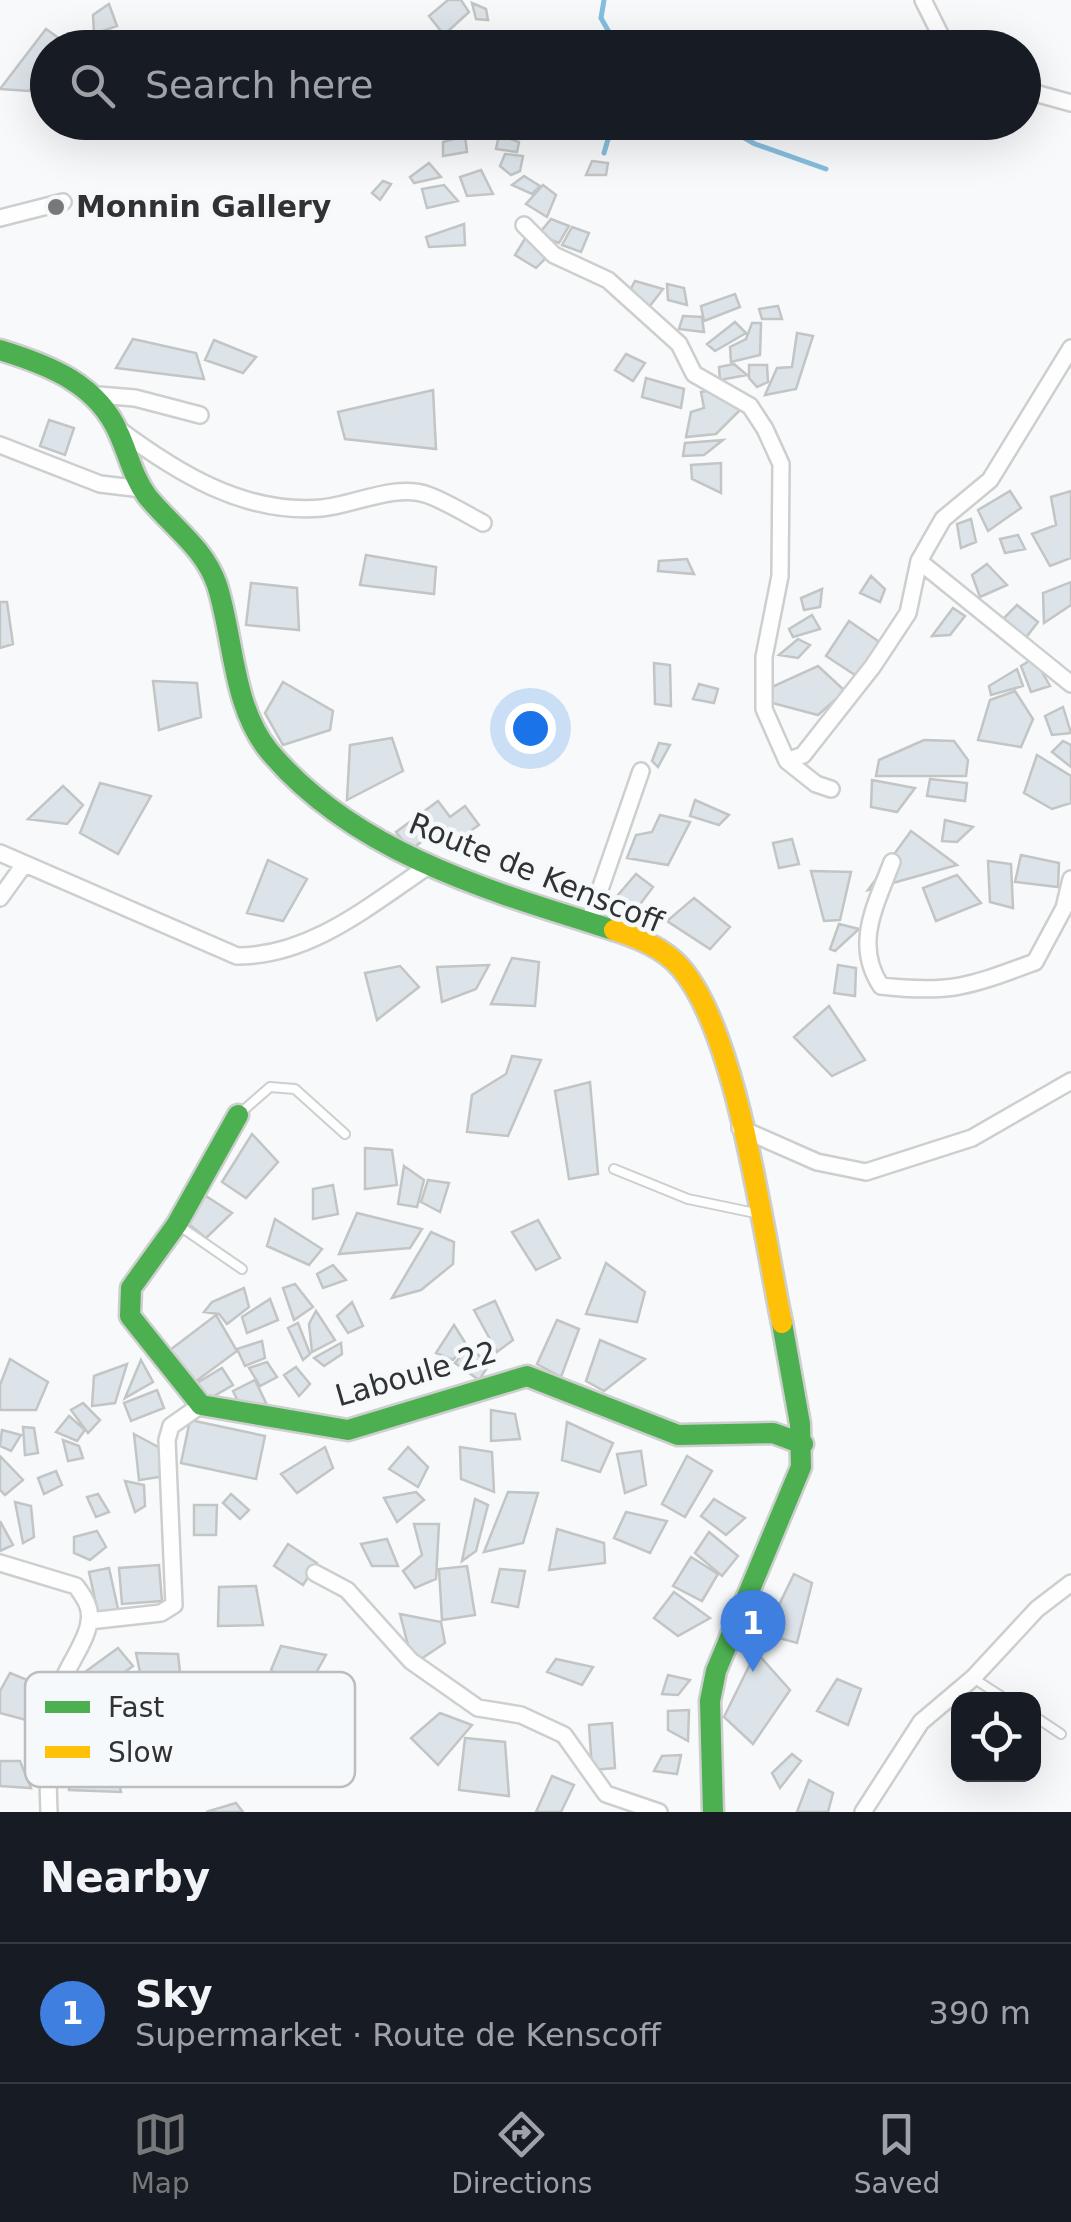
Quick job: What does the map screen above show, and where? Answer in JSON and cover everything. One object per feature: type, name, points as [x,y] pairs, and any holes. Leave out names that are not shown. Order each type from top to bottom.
[{"type":"main road","points":[[0,350],[75,379],[98,395]]},
{"type":"main road","name":"Route de Kenscoff","points":[[98,395],[117,428],[142,488],[191,538],[215,580],[262,744],[296,782],[356,826],[428,867],[639,940],[680,967],[702,1000],[740,1128],[760,1214],[803,1444],[801,1467],[716,1670],[710,1701],[713,1812]]},
{"type":"main road","points":[[200,1405],[130,1316],[128,1304],[131,1288],[177,1224],[238,1115]]},
{"type":"main road","name":"Laboule 22","points":[[200,1405],[348,1430],[527,1376],[678,1435],[773,1433],[803,1444]]},
{"type":"street","points":[[922,0],[938,30]]},
{"type":"street","points":[[1041,94],[1071,102]]},
{"type":"street","points":[[0,218],[63,202]]},
{"type":"street","points":[[524,225],[554,254],[608,280],[679,344],[694,374],[750,406],[765,428],[781,464],[777,538],[780,576],[764,657],[764,709],[787,761],[816,784],[830,789]]},
{"type":"street","points":[[787,761],[803,755],[874,666],[908,612],[918,561],[943,519],[990,480],[1071,348]]},
{"type":"street","points":[[98,395],[136,398],[200,414]]},
{"type":"street","points":[[117,428],[202,485],[252,500],[319,508],[394,493],[425,493],[484,523]]},
{"type":"street","points":[[0,445],[100,484],[142,488]]},
{"type":"street","points":[[918,561],[1071,684]]},
{"type":"street","points":[[588,924],[641,770]]},
{"type":"street","points":[[0,854],[216,949],[259,956],[313,940],[428,867]]},
{"type":"street","points":[[892,862],[868,926],[867,966],[881,986],[962,989],[1035,962],[1064,908],[1071,879]]},
{"type":"street","points":[[0,898],[23,866]]},
{"type":"street","points":[[740,1128],[817,1162],[866,1172],[972,1138],[1071,1081]]},
{"type":"street","points":[[89,1621],[162,1613],[174,1605],[168,1432],[200,1405]]},
{"type":"street","points":[[0,1563],[76,1586],[86,1600],[89,1621],[68,1672]]},
{"type":"street","points":[[315,1573],[347,1590],[411,1660],[478,1708],[521,1715],[564,1736],[606,1794],[660,1812]]},
{"type":"street","points":[[863,1812],[921,1722],[973,1678],[1037,1609],[1071,1583]]},
{"type":"street","points":[[48,1787],[49,1812]]},
{"type":"lane","points":[[238,1115],[270,1087],[295,1090],[345,1134]]},
{"type":"lane","points":[[614,1169],[688,1199],[760,1214]]},
{"type":"lane","points":[[177,1224],[242,1269]]},
{"type":"lane","points":[[973,1678],[995,1692]]},
{"type":"lane","points":[[1041,1721],[1061,1734]]},
{"type":"building","points":[[448,0],[461,0],[469,12],[449,30],[440,30],[429,16]]},
{"type":"building","points":[[472,3],[486,9],[488,20],[476,19]]},
{"type":"building","points":[[109,4],[117,26],[94,30],[93,15]]},
{"type":"building","points":[[30,50],[29,91],[0,89]]},
{"type":"building","points":[[466,140],[467,152],[443,156],[443,142]]},
{"type":"building","points":[[498,140],[519,142],[517,152],[496,149]]},
{"type":"building","points":[[505,154],[523,156],[520,171],[511,175],[500,166]]},
{"type":"building","points":[[592,161],[608,163],[606,175],[586,175]]},
{"type":"building","points":[[429,163],[441,177],[414,183],[410,177]]},
{"type":"building","points":[[481,170],[493,194],[467,196],[460,177]]},
{"type":"building","points":[[524,176],[540,186],[532,194],[512,185]]},
{"type":"building","points":[[383,181],[391,184],[380,200],[372,193]]},
{"type":"building","points":[[444,185],[458,201],[427,208],[422,189]]},
{"type":"building","points":[[543,185],[556,195],[547,217],[526,204]]},
{"type":"building","points":[[551,219],[569,226],[559,243],[538,235]]},
{"type":"building","points":[[464,224],[465,245],[429,247],[426,237]]},
{"type":"building","points":[[572,227],[589,233],[581,252],[562,245]]},
{"type":"building","points":[[526,237],[546,258],[536,268],[515,255]]},
{"type":"building","points":[[635,281],[663,289],[646,311],[627,296]]},
{"type":"building","points":[[667,284],[684,288],[687,305],[668,300]]},
{"type":"building","points":[[735,294],[740,307],[704,321],[701,306]]},
{"type":"building","points":[[778,306],[782,319],[762,319],[759,309]]},
{"type":"building","points":[[683,316],[702,317],[704,332],[679,329]]},
{"type":"building","points":[[735,322],[746,333],[715,351],[707,344]]},
{"type":"building","points":[[752,323],[761,323],[760,355],[731,362],[730,347],[746,339]]},
{"type":"building","points":[[797,333],[813,336],[796,389],[765,395],[777,368],[792,367]]},
{"type":"building","points":[[133,339],[196,353],[204,379],[116,368]]},
{"type":"building","points":[[214,340],[256,357],[243,373],[205,360]]},
{"type":"building","points":[[626,354],[645,363],[633,381],[615,370]]},
{"type":"building","points":[[734,364],[747,375],[720,380],[719,367]]},
{"type":"building","points":[[749,365],[767,365],[768,382],[757,387],[749,378]]},
{"type":"building","points":[[646,378],[684,389],[681,408],[642,397]]},
{"type":"building","points":[[433,390],[436,449],[345,439],[338,412]]},
{"type":"building","points":[[712,390],[743,407],[716,434],[686,437],[691,412],[704,408],[701,392]]},
{"type":"building","points":[[49,420],[74,428],[65,455],[40,446]]},
{"type":"building","points":[[723,440],[704,455],[683,456],[685,443]]},
{"type":"building","points":[[721,463],[721,493],[692,479],[691,465]]},
{"type":"building","points":[[1010,491],[1021,508],[988,531],[978,510]]},
{"type":"building","points":[[1071,491],[1071,558],[1050,566],[1032,534],[1056,525],[1051,497]]},
{"type":"building","points":[[971,519],[976,542],[961,548],[957,524]]},
{"type":"building","points":[[1018,535],[1025,549],[1005,553],[1000,539]]},
{"type":"building","points":[[366,555],[436,567],[434,594],[360,585]]},
{"type":"building","points":[[687,559],[694,574],[658,571],[659,561]]},
{"type":"building","points":[[987,564],[1007,585],[980,597],[972,575]]},
{"type":"building","points":[[871,576],[885,589],[880,602],[860,593]]},
{"type":"building","points":[[1071,582],[1071,605],[1044,623],[1043,593]]},
{"type":"building","points":[[251,583],[297,588],[299,630],[246,625]]},
{"type":"building","points":[[822,589],[820,607],[804,610],[801,598]]},
{"type":"building","points":[[0,602],[7,602],[13,644],[0,648]]},
{"type":"building","points":[[1017,605],[1038,622],[1021,644],[1001,621]]},
{"type":"building","points":[[953,608],[965,616],[950,635],[932,636]]},
{"type":"building","points":[[812,615],[820,629],[793,637],[789,629]]},
{"type":"building","points":[[849,621],[881,643],[858,677],[826,656]]},
{"type":"building","points":[[798,639],[810,645],[798,658],[779,655]]},
{"type":"building","points":[[1034,658],[1050,686],[1031,692],[1021,666]]},
{"type":"building","points":[[654,663],[670,665],[671,706],[655,704]]},
{"type":"building","points":[[818,666],[845,691],[818,715],[761,700],[774,686]]},
{"type":"building","points":[[1017,669],[1023,686],[991,695],[989,686]]},
{"type":"building","points":[[153,681],[197,683],[201,717],[159,730]]},
{"type":"building","points":[[283,682],[333,711],[330,730],[283,745],[265,713]]},
{"type":"building","points":[[699,684],[718,689],[714,703],[693,699]]},
{"type":"building","points":[[1015,691],[1033,719],[1021,747],[978,740],[990,700]]},
{"type":"building","points":[[1063,707],[1071,733],[1052,735],[1045,716]]},
{"type":"building","points":[[392,738],[403,771],[347,800],[350,745]]},
{"type":"building","points":[[924,740],[954,741],[968,760],[966,776],[876,776],[879,760]]},
{"type":"building","points":[[1063,741],[1071,745],[1071,767],[1052,752]]},
{"type":"building","points":[[659,743],[670,745],[658,767],[652,761]]},
{"type":"building","points":[[1037,755],[1071,776],[1071,803],[1052,809],[1024,793]]},
{"type":"building","points":[[930,779],[967,783],[965,801],[927,796]]},
{"type":"building","points":[[872,780],[915,788],[897,812],[871,807]]},
{"type":"building","points":[[100,783],[151,796],[118,854],[80,833]]},
{"type":"building","points":[[63,786],[83,805],[67,824],[28,819]]},
{"type":"building","points":[[695,800],[729,815],[719,825],[690,816]]},
{"type":"building","points":[[438,801],[450,817],[465,806],[479,825],[446,848],[435,832],[410,850],[396,832]]},
{"type":"building","points":[[660,815],[690,822],[668,865],[627,858],[636,835],[652,832]]},
{"type":"building","points":[[945,820],[973,827],[957,842],[942,841]]},
{"type":"building","points":[[911,831],[957,865],[868,890]]},
{"type":"building","points":[[792,839],[799,864],[779,868],[773,843]]},
{"type":"building","points":[[1021,855],[1059,863],[1058,887],[1015,882]]},
{"type":"building","points":[[268,860],[307,879],[283,921],[247,913]]},
{"type":"building","points":[[988,861],[1011,864],[1013,908],[990,902]]},
{"type":"building","points":[[811,871],[851,872],[840,920],[824,921]]},
{"type":"building","points":[[636,874],[653,887],[635,911],[612,902]]},
{"type":"building","points":[[957,875],[981,903],[936,921],[923,888]]},
{"type":"building","points":[[694,898],[730,927],[710,949],[667,921]]},
{"type":"building","points":[[839,924],[859,929],[835,951],[830,949]]},
{"type":"building","points":[[512,958],[539,962],[535,1006],[491,1004]]},
{"type":"building","points":[[489,965],[476,989],[442,1002],[437,967]]},
{"type":"building","points":[[838,965],[856,968],[855,996],[834,993]]},
{"type":"building","points":[[400,966],[419,987],[377,1020],[365,973]]},
{"type":"building","points":[[829,1006],[865,1060],[832,1076],[794,1037]]},
{"type":"building","points":[[512,1056],[541,1060],[508,1136],[467,1132],[472,1095],[506,1074]]},
{"type":"building","points":[[590,1082],[598,1174],[569,1179],[555,1091]]},
{"type":"building","points":[[252,1134],[278,1162],[246,1198],[222,1182]]},
{"type":"building","points":[[365,1148],[392,1150],[397,1185],[365,1189]]},
{"type":"building","points":[[404,1166],[424,1180],[417,1207],[398,1204]]},
{"type":"building","points":[[428,1180],[449,1183],[440,1212],[421,1202]]},
{"type":"building","points":[[333,1185],[338,1214],[313,1219],[313,1189]]},
{"type":"building","points":[[206,1196],[232,1213],[206,1238],[181,1218]]},
{"type":"building","points":[[357,1213],[422,1229],[410,1248],[339,1254]]},
{"type":"building","points":[[275,1219],[322,1249],[309,1265],[267,1246]]},
{"type":"building","points":[[538,1220],[560,1258],[536,1270],[512,1232]]},
{"type":"building","points":[[431,1232],[454,1242],[453,1264],[421,1290],[392,1298]]},
{"type":"building","points":[[606,1263],[645,1292],[637,1322],[586,1314]]},
{"type":"building","points":[[333,1265],[346,1280],[323,1288],[317,1274]]},
{"type":"building","points":[[295,1284],[313,1307],[294,1320],[283,1288]]},
{"type":"building","points":[[244,1288],[249,1307],[227,1324],[219,1314],[204,1312],[212,1302]]},
{"type":"building","points":[[270,1299],[278,1320],[247,1333],[242,1317]]},
{"type":"building","points":[[495,1301],[513,1340],[497,1352],[474,1310]]},
{"type":"building","points":[[352,1302],[363,1326],[348,1333],[337,1316]]},
{"type":"building","points":[[316,1311],[335,1340],[312,1352],[309,1324]]},
{"type":"building","points":[[216,1315],[237,1351],[188,1387],[166,1353]]},
{"type":"building","points":[[557,1320],[579,1329],[561,1377],[537,1364]]},
{"type":"building","points":[[298,1323],[310,1354],[303,1360],[288,1328]]},
{"type":"building","points":[[454,1325],[466,1344],[453,1360],[436,1353]]},
{"type":"building","points":[[600,1340],[645,1359],[604,1391],[586,1381]]},
{"type":"building","points":[[262,1341],[265,1358],[245,1366],[237,1349]]},
{"type":"building","points":[[341,1343],[342,1354],[324,1366],[314,1358]]},
{"type":"building","points":[[469,1346],[489,1365],[479,1380],[455,1363]]},
{"type":"building","points":[[10,1359],[48,1382],[36,1410],[0,1410],[0,1385]]},
{"type":"building","points":[[141,1360],[153,1382],[125,1398]]},
{"type":"building","points":[[267,1362],[277,1377],[260,1386],[249,1368]]},
{"type":"building","points":[[127,1364],[115,1403],[92,1406],[94,1376]]},
{"type":"building","points":[[296,1367],[310,1384],[299,1396],[284,1375]]},
{"type":"building","points":[[222,1368],[233,1385],[207,1400],[197,1383]]},
{"type":"building","points":[[255,1380],[266,1403],[244,1414],[233,1391]]},
{"type":"building","points":[[157,1390],[164,1408],[131,1421],[124,1403]]},
{"type":"building","points":[[83,1403],[100,1420],[88,1433],[71,1410]]},
{"type":"building","points":[[491,1410],[515,1414],[520,1439],[491,1441]]},
{"type":"building","points":[[69,1416],[85,1430],[77,1441],[56,1432]]},
{"type":"building","points":[[190,1420],[265,1436],[256,1479],[181,1463]]},
{"type":"building","points":[[567,1422],[613,1443],[600,1472],[562,1460]]},
{"type":"building","points":[[23,1427],[34,1428],[38,1453],[25,1455]]},
{"type":"building","points":[[2,1430],[21,1435],[11,1451],[0,1446]]},
{"type":"building","points":[[134,1434],[162,1449],[166,1476],[139,1480]]},
{"type":"building","points":[[63,1440],[79,1446],[83,1458],[68,1461]]},
{"type":"building","points":[[325,1447],[333,1468],[297,1493],[281,1474]]},
{"type":"building","points":[[408,1447],[428,1467],[418,1487],[389,1469]]},
{"type":"building","points":[[460,1447],[492,1452],[494,1492],[461,1479]]},
{"type":"building","points":[[641,1451],[646,1485],[625,1493],[617,1454]]},
{"type":"building","points":[[0,1456],[23,1480],[5,1495],[0,1490]]},
{"type":"building","points":[[687,1456],[712,1471],[685,1517],[662,1504]]},
{"type":"building","points":[[56,1471],[62,1485],[44,1494],[38,1478]]},
{"type":"building","points":[[125,1481],[144,1485],[145,1506],[135,1512]]},
{"type":"building","points":[[416,1492],[424,1500],[397,1522],[384,1498]]},
{"type":"building","points":[[508,1492],[538,1493],[523,1543],[484,1552]]},
{"type":"building","points":[[98,1494],[109,1512],[96,1517],[87,1497]]},
{"type":"building","points":[[231,1494],[249,1510],[240,1519],[223,1503]]},
{"type":"building","points":[[475,1499],[488,1505],[476,1551],[462,1561]]},
{"type":"building","points":[[714,1499],[745,1518],[726,1535],[701,1516]]},
{"type":"building","points":[[15,1502],[31,1506],[34,1537],[23,1543]]},
{"type":"building","points":[[194,1505],[217,1505],[216,1535],[194,1535]]},
{"type":"building","points":[[626,1512],[667,1521],[650,1553],[614,1538]]},
{"type":"building","points":[[0,1521],[13,1545],[0,1551]]},
{"type":"building","points":[[414,1524],[439,1524],[436,1579],[415,1588],[403,1571],[422,1555]]},
{"type":"building","points":[[557,1529],[604,1543],[605,1563],[549,1570]]},
{"type":"building","points":[[97,1531],[106,1547],[90,1560],[74,1553],[74,1537]]},
{"type":"building","points":[[709,1532],[738,1556],[722,1576],[695,1553]]},
{"type":"building","points":[[387,1539],[398,1566],[372,1566],[361,1544]]},
{"type":"building","points":[[288,1544],[317,1563],[303,1585],[274,1566]]},
{"type":"building","points":[[691,1557],[718,1574],[702,1601],[673,1586]]},
{"type":"building","points":[[159,1565],[162,1601],[122,1604],[119,1568]]},
{"type":"building","points":[[467,1566],[475,1615],[442,1620],[439,1569]]},
{"type":"building","points":[[109,1568],[118,1609],[98,1613],[89,1572]]},
{"type":"building","points":[[500,1569],[525,1571],[518,1607],[492,1602]]},
{"type":"building","points":[[794,1574],[812,1583],[797,1643],[765,1634]]},
{"type":"building","points":[[256,1586],[263,1625],[218,1626],[219,1587]]},
{"type":"building","points":[[674,1592],[710,1618],[678,1636],[654,1618]]},
{"type":"building","points":[[400,1614],[441,1622],[445,1643],[421,1659],[411,1657]]},
{"type":"building","points":[[281,1646],[326,1655],[317,1672],[271,1670]]},
{"type":"building","points":[[118,1648],[133,1666],[125,1672],[85,1672]]},
{"type":"building","points":[[756,1652],[790,1690],[753,1744],[724,1717]]},
{"type":"building","points":[[136,1653],[178,1654],[180,1672],[140,1672]]},
{"type":"building","points":[[556,1659],[593,1667],[582,1685],[547,1672]]},
{"type":"building","points":[[10,1673],[25,1679],[25,1720],[0,1713],[0,1691]]},
{"type":"building","points":[[668,1675],[690,1680],[678,1695],[662,1694]]},
{"type":"building","points":[[837,1679],[861,1689],[848,1725],[817,1711]]},
{"type":"building","points":[[689,1710],[688,1741],[668,1730],[668,1711]]},
{"type":"building","points":[[440,1713],[472,1725],[438,1765],[411,1738]]},
{"type":"building","points":[[612,1723],[615,1768],[592,1770],[589,1725]]},
{"type":"building","points":[[465,1738],[505,1742],[509,1796],[459,1790]]},
{"type":"building","points":[[792,1754],[801,1761],[780,1788],[772,1773]]},
{"type":"building","points":[[681,1755],[677,1774],[654,1771],[662,1756]]},
{"type":"building","points":[[0,1761],[20,1761],[25,1787],[31,1788],[0,1786]]},
{"type":"building","points":[[552,1776],[574,1785],[561,1812],[536,1812]]},
{"type":"building","points":[[809,1780],[833,1793],[828,1812],[797,1812]]},
{"type":"building","points":[[120,1787],[121,1792],[69,1790]]},
{"type":"building","points":[[236,1803],[243,1812],[206,1812]]},
{"type":"waterway","points":[[604,0],[601,18],[608,30]]},
{"type":"waterway","points":[[604,153],[608,140]]},
{"type":"waterway","points":[[748,140],[826,169]]},
{"type":"traffic: fast","points":[[0,350],[70,379],[85,389],[110,417],[142,489],[211,571],[248,714],[269,751],[303,786],[342,817],[428,864],[474,884],[614,930]]},
{"type":"traffic: fast","points":[[238,1115],[177,1224],[131,1288],[130,1316],[201,1405],[348,1430],[527,1376],[678,1435],[773,1433],[803,1444]]},
{"type":"traffic: fast","points":[[713,1812],[710,1701],[716,1671],[801,1467],[800,1424],[782,1323]]},
{"type":"traffic: slow","points":[[614,930],[659,949],[681,968],[701,999],[718,1039],[746,1136],[782,1323]]},
{"type":"place","name":"Monnin Gallery","points":[[56,207]]},
{"type":"place","name":"Sky","points":[[753,1672]]}]
